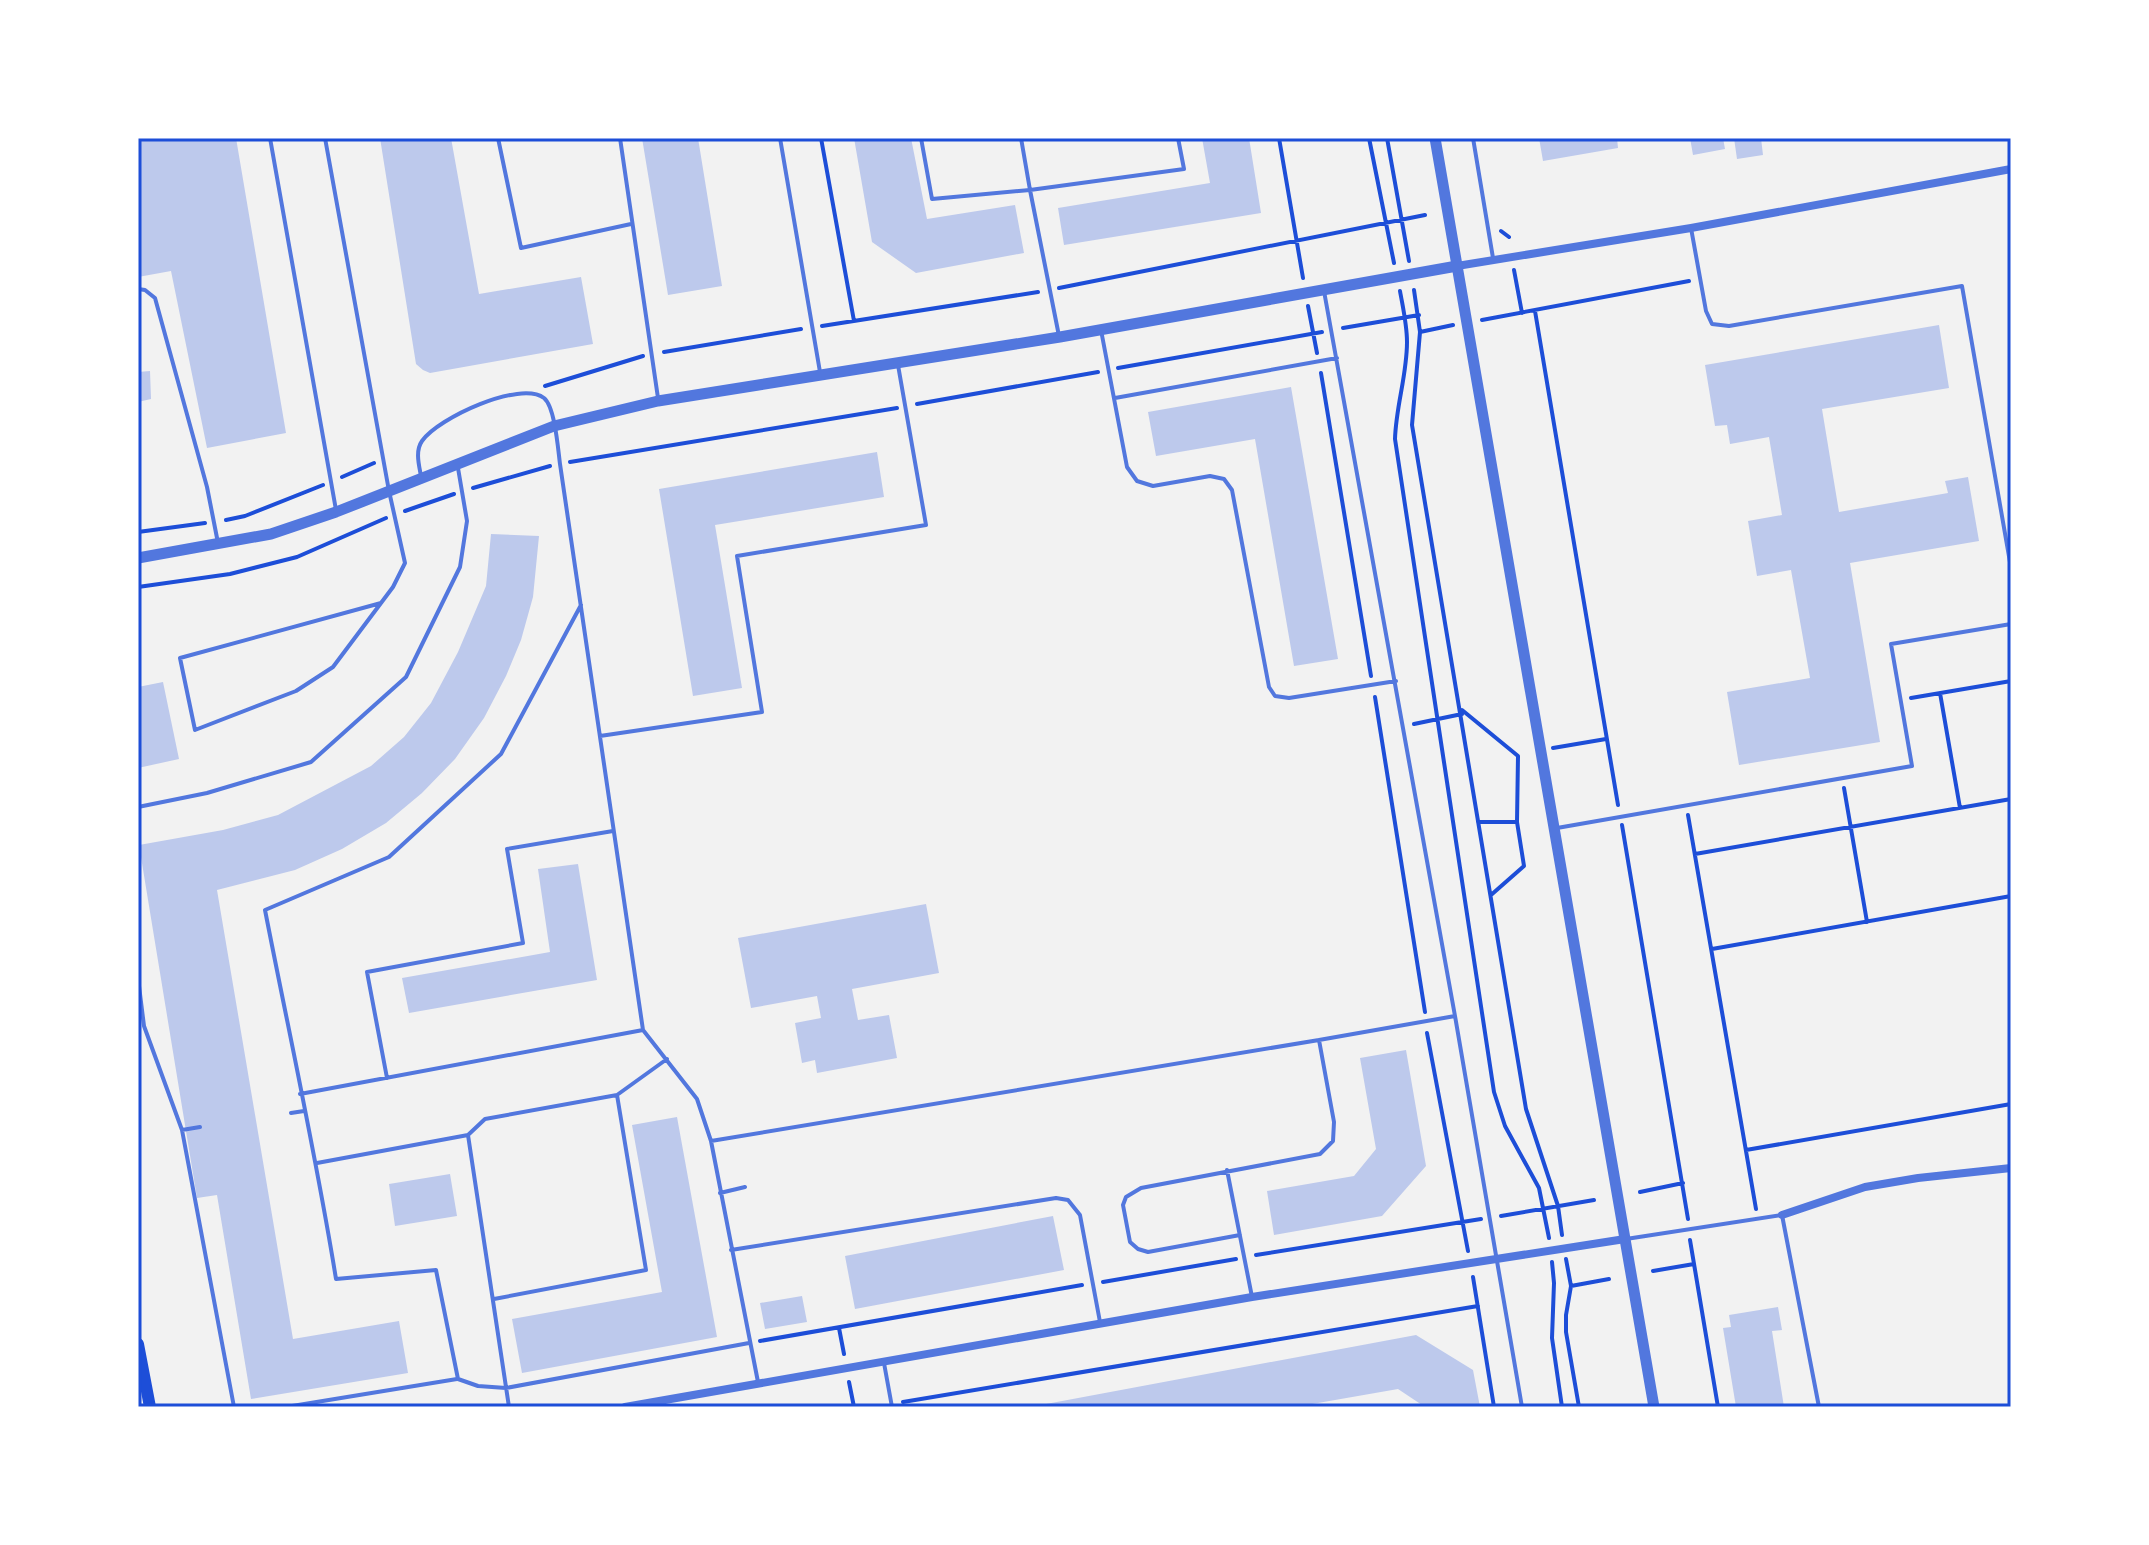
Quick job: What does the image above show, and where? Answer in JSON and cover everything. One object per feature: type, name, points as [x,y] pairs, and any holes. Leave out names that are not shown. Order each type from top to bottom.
[{"type":"main road","points":[[138,1344],[150,1407]]},
{"type":"street","points":[[1435,138],[1654,1407]]},
{"type":"street","points":[[138,558],[271,534],[336,512],[554,426],[658,401],[1101,330],[2011,169]]},
{"type":"street","points":[[1782,1215],[1865,1187],[2011,1168]]},
{"type":"street","points":[[625,1407],[1252,1297],[1625,1239]]},
{"type":"lane","points":[[270,138],[336,512]]},
{"type":"lane","points":[[325,138],[383,460],[405,563],[381,603],[333,667],[296,691],[195,730],[180,658],[381,603]]},
{"type":"lane","points":[[498,138],[521,248],[631,224]]},
{"type":"lane","points":[[620,138],[658,401]]},
{"type":"lane","points":[[780,138],[821,375]]},
{"type":"lane","points":[[921,138],[932,199],[1030,190],[1184,169],[1178,138]]},
{"type":"lane","points":[[1021,138],[1060,337]]},
{"type":"lane","points":[[1473,138],[1493,260]]},
{"type":"lane","points":[[1691,228],[1706,311],[1712,324],[1729,326],[1962,286],[2011,568]]},
{"type":"lane","points":[[138,289],[155,298],[218,543]]},
{"type":"lane","points":[[1324,289],[1404,726],[1522,1407]]},
{"type":"lane","points":[[1101,330],[1127,467],[1137,481],[1153,486],[1210,476],[1224,479],[1232,490],[1269,687],[1275,696],[1289,698],[1396,681]]},
{"type":"lane","points":[[1114,398],[1337,358]]},
{"type":"lane","points":[[600,736],[762,712],[737,556],[926,525],[898,362]]},
{"type":"lane","points":[[422,478],[417,460],[420,443],[436,427],[462,411],[523,393],[542,396],[549,404],[643,1030],[697,1099],[711,1141],[759,1384]]},
{"type":"lane","points":[[138,807],[207,793],[311,762],[406,677],[460,567],[467,521],[457,464]]},
{"type":"lane","points":[[458,1379],[436,1270],[336,1279],[317,1163],[300,1094],[265,910],[389,857],[501,754],[581,605]]},
{"type":"lane","points":[[1554,829],[1912,766],[1891,644],[2011,624]]},
{"type":"lane","points":[[387,1078],[367,972],[523,943],[507,849],[613,831]]},
{"type":"lane","points":[[138,978],[144,1026],[182,1130],[234,1407]]},
{"type":"lane","points":[[711,1141],[1455,1016]]},
{"type":"lane","points":[[300,1094],[643,1030]]},
{"type":"lane","points":[[1240,1235],[1148,1252],[1130,1242],[1123,1205],[1133,1191],[1320,1154],[1333,1141],[1334,1122],[1319,1040]]},
{"type":"lane","points":[[317,1163],[468,1135],[485,1119],[617,1095],[668,1059]]},
{"type":"lane","points":[[494,1299],[646,1270],[617,1095]]},
{"type":"lane","points":[[291,1113],[304,1111]]},
{"type":"lane","points":[[182,1130],[200,1127]]},
{"type":"lane","points":[[468,1135],[509,1407]]},
{"type":"lane","points":[[1227,1170],[1252,1297]]},
{"type":"lane","points":[[720,1193],[745,1187]]},
{"type":"lane","points":[[731,1250],[1056,1198],[1068,1200],[1080,1215],[1100,1324]]},
{"type":"lane","points":[[1625,1239],[1782,1215],[1819,1407]]},
{"type":"lane","points":[[286,1407],[458,1379],[478,1386],[506,1388],[749,1343]]},
{"type":"lane","points":[[884,1363],[892,1405]]},
{"type":"path","points":[[821,138],[854,321]]},
{"type":"path","points":[[1369,138],[1405,317],[1407,346],[1395,412],[1395,439],[1494,1092],[1505,1126],[1539,1188],[1554,1283],[1552,1338],[1562,1407]]},
{"type":"path","points":[[1387,138],[1419,315],[1420,348],[1412,425],[1526,1109],[1558,1206],[1562,1235]]},
{"type":"path","points":[[523,393],[651,354],[1050,290],[1425,215]]},
{"type":"path","points":[[1514,270],[1522,313]]},
{"type":"path","points":[[1700,279],[1535,311],[1718,1407]]},
{"type":"path","points":[[138,587],[230,574],[297,557],[396,514],[513,475],[560,464],[1419,315]]},
{"type":"path","points":[[138,532],[245,516],[383,460]]},
{"type":"path","points":[[1901,700],[2011,681]]},
{"type":"path","points":[[1940,693],[1960,808]]},
{"type":"path","points":[[1461,712],[1518,756]]},
{"type":"path","points":[[1380,731],[1461,712]]},
{"type":"path","points":[[1518,756],[1606,739]]},
{"type":"path","points":[[1491,895],[1524,866],[1517,822],[1518,756]]},
{"type":"path","points":[[1843,778],[1867,922]]},
{"type":"path","points":[[1695,854],[2011,799]]},
{"type":"path","points":[[1687,805],[1758,1218]]},
{"type":"path","points":[[1478,822],[1517,822]]},
{"type":"path","points":[[1712,949],[2011,896]]},
{"type":"path","points":[[1746,1150],[2011,1104]]},
{"type":"path","points":[[1640,1192],[1683,1183]]},
{"type":"path","points":[[749,1343],[1594,1200]]},
{"type":"path","points":[[1566,1258],[1571,1286],[1566,1332],[1579,1407]]},
{"type":"path","points":[[1653,1271],[1694,1264]]},
{"type":"path","points":[[1473,1277],[1494,1407]]},
{"type":"path","points":[[1571,1286],[1609,1279]]},
{"type":"path","points":[[892,1405],[1478,1306]]},
{"type":"path","points":[[839,1328],[845,1361]]},
{"type":"path","points":[[849,1382],[854,1407]]},
{"type":"building","points":[[138,138],[236,138],[286,433],[207,448],[171,271],[138,277]]},
{"type":"building","points":[[380,138],[451,138],[479,294],[581,277],[593,344],[430,373],[416,364]]},
{"type":"building","points":[[642,138],[698,138],[722,286],[668,295]]},
{"type":"building","points":[[854,138],[911,138],[927,219],[1015,205],[1024,253],[916,273],[872,242]]},
{"type":"building","points":[[1202,138],[1249,138],[1261,213],[1064,245],[1058,208],[1210,183]]},
{"type":"building","points":[[1539,138],[1617,138],[1618,148],[1543,161]]},
{"type":"building","points":[[1690,138],[1723,138],[1725,149],[1693,155]]},
{"type":"building","points":[[1734,138],[1761,138],[1763,155],[1737,159]]},
{"type":"building","points":[[1939,325],[1949,388],[1822,409],[1839,512],[1948,493],[1945,481],[1968,477],[1979,541],[1850,563],[1880,742],[1739,765],[1727,692],[1810,678],[1791,570],[1757,576],[1748,521],[1782,515],[1769,437],[1730,444],[1727,425],[1715,426],[1705,365]]},
{"type":"building","points":[[150,371],[151,399],[138,402],[138,372]]},
{"type":"building","points":[[1291,387],[1338,659],[1294,666],[1255,439],[1156,456],[1148,412]]},
{"type":"building","points":[[877,452],[884,497],[715,525],[742,688],[693,696],[659,489]]},
{"type":"building","points":[[491,534],[539,536],[533,597],[521,640],[506,676],[484,718],[455,759],[422,793],[386,823],[342,849],[295,870],[217,890],[293,1339],[399,1321],[408,1373],[251,1399],[217,1195],[197,1198],[139,845],[223,830],[278,815],[371,766],[404,737],[431,703],[458,652],[486,586]]},
{"type":"building","points":[[163,682],[179,759],[138,768],[138,687]]},
{"type":"building","points":[[578,864],[597,980],[409,1013],[402,978],[550,952],[538,869]]},
{"type":"building","points":[[926,904],[939,973],[852,989],[858,1020],[889,1015],[897,1058],[817,1073],[815,1060],[802,1063],[795,1023],[821,1018],[817,996],[751,1008],[738,938]]},
{"type":"building","points":[[1406,1050],[1426,1166],[1382,1216],[1274,1235],[1267,1191],[1354,1176],[1376,1149],[1360,1058]]},
{"type":"building","points":[[677,1117],[717,1337],[522,1373],[512,1319],[662,1292],[632,1125]]},
{"type":"building","points":[[450,1174],[457,1216],[395,1226],[389,1184]]},
{"type":"building","points":[[1053,1216],[1064,1270],[855,1309],[845,1256]]},
{"type":"building","points":[[802,1296],[807,1322],[765,1329],[760,1303]]},
{"type":"building","points":[[1778,1307],[1782,1330],[1772,1331],[1784,1407],[1736,1407],[1723,1328],[1731,1327],[1729,1315]]},
{"type":"building","points":[[1416,1335],[1473,1370],[1480,1407],[1425,1407],[1398,1389],[1295,1407],[1030,1407]]}]
